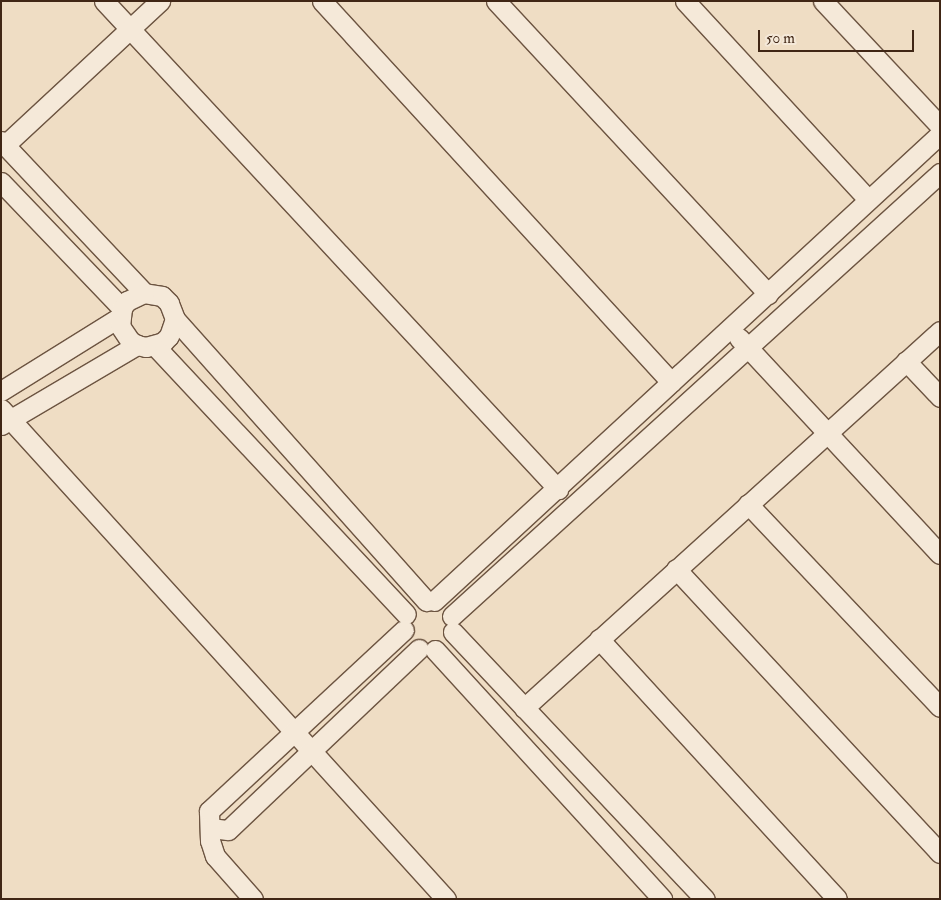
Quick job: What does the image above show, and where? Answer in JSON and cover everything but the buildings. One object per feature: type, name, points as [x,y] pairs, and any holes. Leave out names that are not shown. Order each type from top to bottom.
[{"type":"street","points":[[104,1],[558,489]]},
{"type":"street","points":[[144,293],[3,143],[131,30],[160,1]]},
{"type":"street","points":[[322,1],[670,382]]},
{"type":"street","points":[[685,1],[868,198]]},
{"type":"street","points":[[823,1],[940,126]]},
{"type":"street","points":[[500,3],[768,294]]},
{"type":"street","points":[[430,601],[558,489],[670,382],[768,294],[868,198],[940,134]]},
{"type":"street","points":[[211,828],[228,830],[427,649],[449,640],[453,624],[748,348],[940,173]]},
{"type":"street","points":[[1,182],[121,313],[124,334],[146,346],[405,622],[406,638],[427,649],[662,899]]},
{"type":"street","points":[[1,391],[121,313],[127,301],[144,293],[162,296],[169,303],[175,320],[430,601]]},
{"type":"street","points":[[175,320],[169,336],[4,418],[446,899]]},
{"type":"street","points":[[730,328],[829,432],[940,554]]},
{"type":"street","points":[[524,708],[940,330]]},
{"type":"street","points":[[906,361],[940,398]]},
{"type":"street","points":[[748,504],[940,707]]},
{"type":"street","points":[[676,569],[940,853]]},
{"type":"street","points":[[253,899],[215,856],[209,811],[405,622],[418,603],[430,601],[442,604],[453,624],[524,708],[705,899]]},
{"type":"street","points":[[599,640],[837,899]]}]
